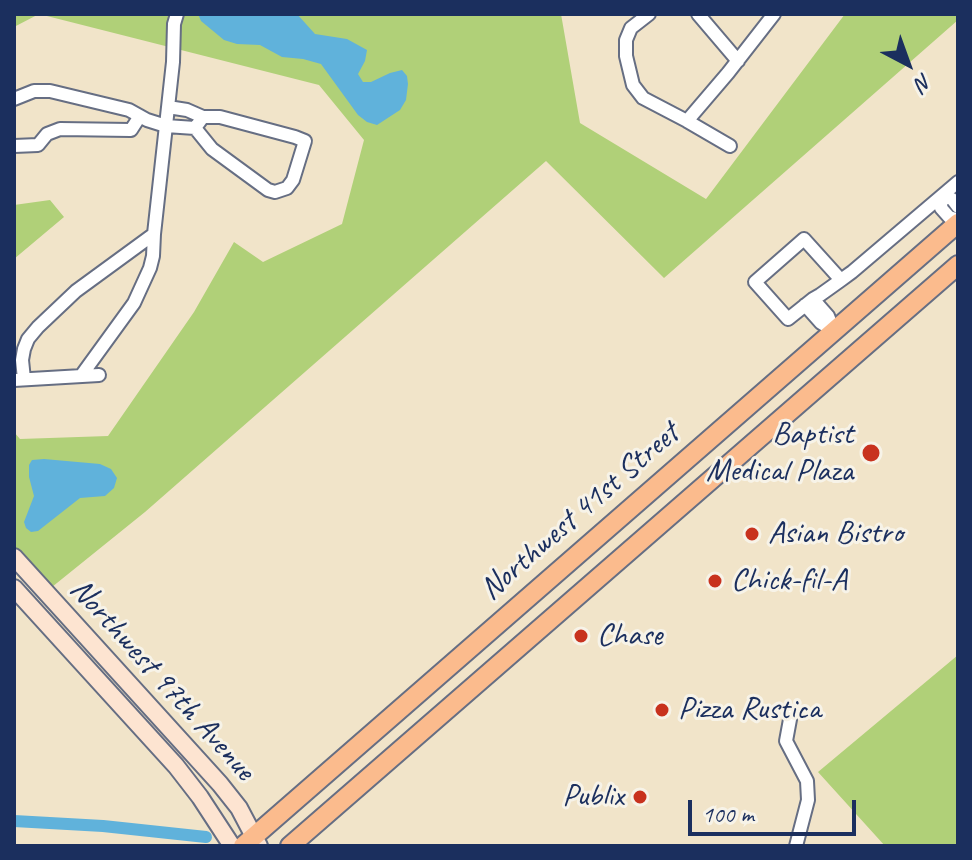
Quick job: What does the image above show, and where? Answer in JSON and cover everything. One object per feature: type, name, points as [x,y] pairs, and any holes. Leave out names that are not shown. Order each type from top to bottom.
[{"type":"main road","name":"Northwest 41st Street","points":[[252,843],[958,222]]},
{"type":"main road","name":"Northwest 41st Street","points":[[290,846],[958,265]]},
{"type":"street","points":[[81,376],[139,294],[150,268],[177,14]]},
{"type":"street","points":[[649,14],[631,28],[626,40],[626,56],[636,90],[648,101],[730,146]]},
{"type":"street","points":[[698,14],[738,61]]},
{"type":"street","points":[[687,121],[774,14]]},
{"type":"street","points":[[14,99],[34,91],[50,91],[129,110],[166,126],[199,122],[220,117],[295,137],[305,141],[293,180],[287,188],[275,192],[268,190],[212,149],[199,122],[187,110],[168,107]]},
{"type":"street","points":[[14,146],[38,145],[47,134],[60,129],[131,130],[140,116]]},
{"type":"street","points":[[841,280],[804,239],[755,282],[788,319],[841,280],[958,182]]},
{"type":"street","points":[[942,196],[952,199],[958,207]]},
{"type":"street","points":[[942,196],[941,208],[958,222]]},
{"type":"street","points":[[99,375],[19,379],[24,349],[38,327],[76,291],[154,234]]},
{"type":"street","points":[[809,302],[828,316],[834,331]]},
{"type":"street","name":"Northwest 97th Avenue","points":[[14,557],[220,784],[239,808],[252,843]]},
{"type":"street","name":"Northwest 97th Avenue","points":[[14,588],[176,766],[232,846]]},
{"type":"street","points":[[791,714],[786,741],[807,781],[808,800],[796,846]]},
{"type":"green space","points":[[14,14],[39,14],[14,27]]},
{"type":"green space","points":[[39,14],[561,14],[580,123],[706,199],[845,14],[958,14],[958,20],[664,278],[546,161],[145,512],[52,587],[14,546],[14,432],[20,439],[108,436],[194,312],[234,242],[263,262],[342,224],[364,140],[319,85]]},
{"type":"green space","points":[[50,200],[64,217],[14,259],[14,205]]},
{"type":"green space","points":[[958,655],[958,846],[885,846],[818,772]]},
{"type":"water","points":[[198,14],[297,14],[315,34],[347,39],[367,50],[358,74],[363,82],[402,70],[407,76],[406,100],[400,110],[377,125],[367,122],[358,115],[321,64],[282,57],[260,45],[224,40],[201,21]]},
{"type":"water","points":[[32,460],[100,464],[111,469],[117,478],[114,488],[105,496],[80,498],[38,531],[31,532],[24,522],[34,496],[29,465]]},
{"type":"waterway","points":[[14,821],[103,826],[206,837]]},
{"type":"place","name":"Baptist Medical Plaza","points":[[871,453]]},
{"type":"place","name":"Asian Bistro","points":[[752,534]]},
{"type":"place","name":"Chick-fil-A","points":[[715,581]]},
{"type":"place","name":"Chase","points":[[581,636]]},
{"type":"place","name":"Pizza Rustica","points":[[662,710]]},
{"type":"place","name":"Publix","points":[[640,797]]}]
